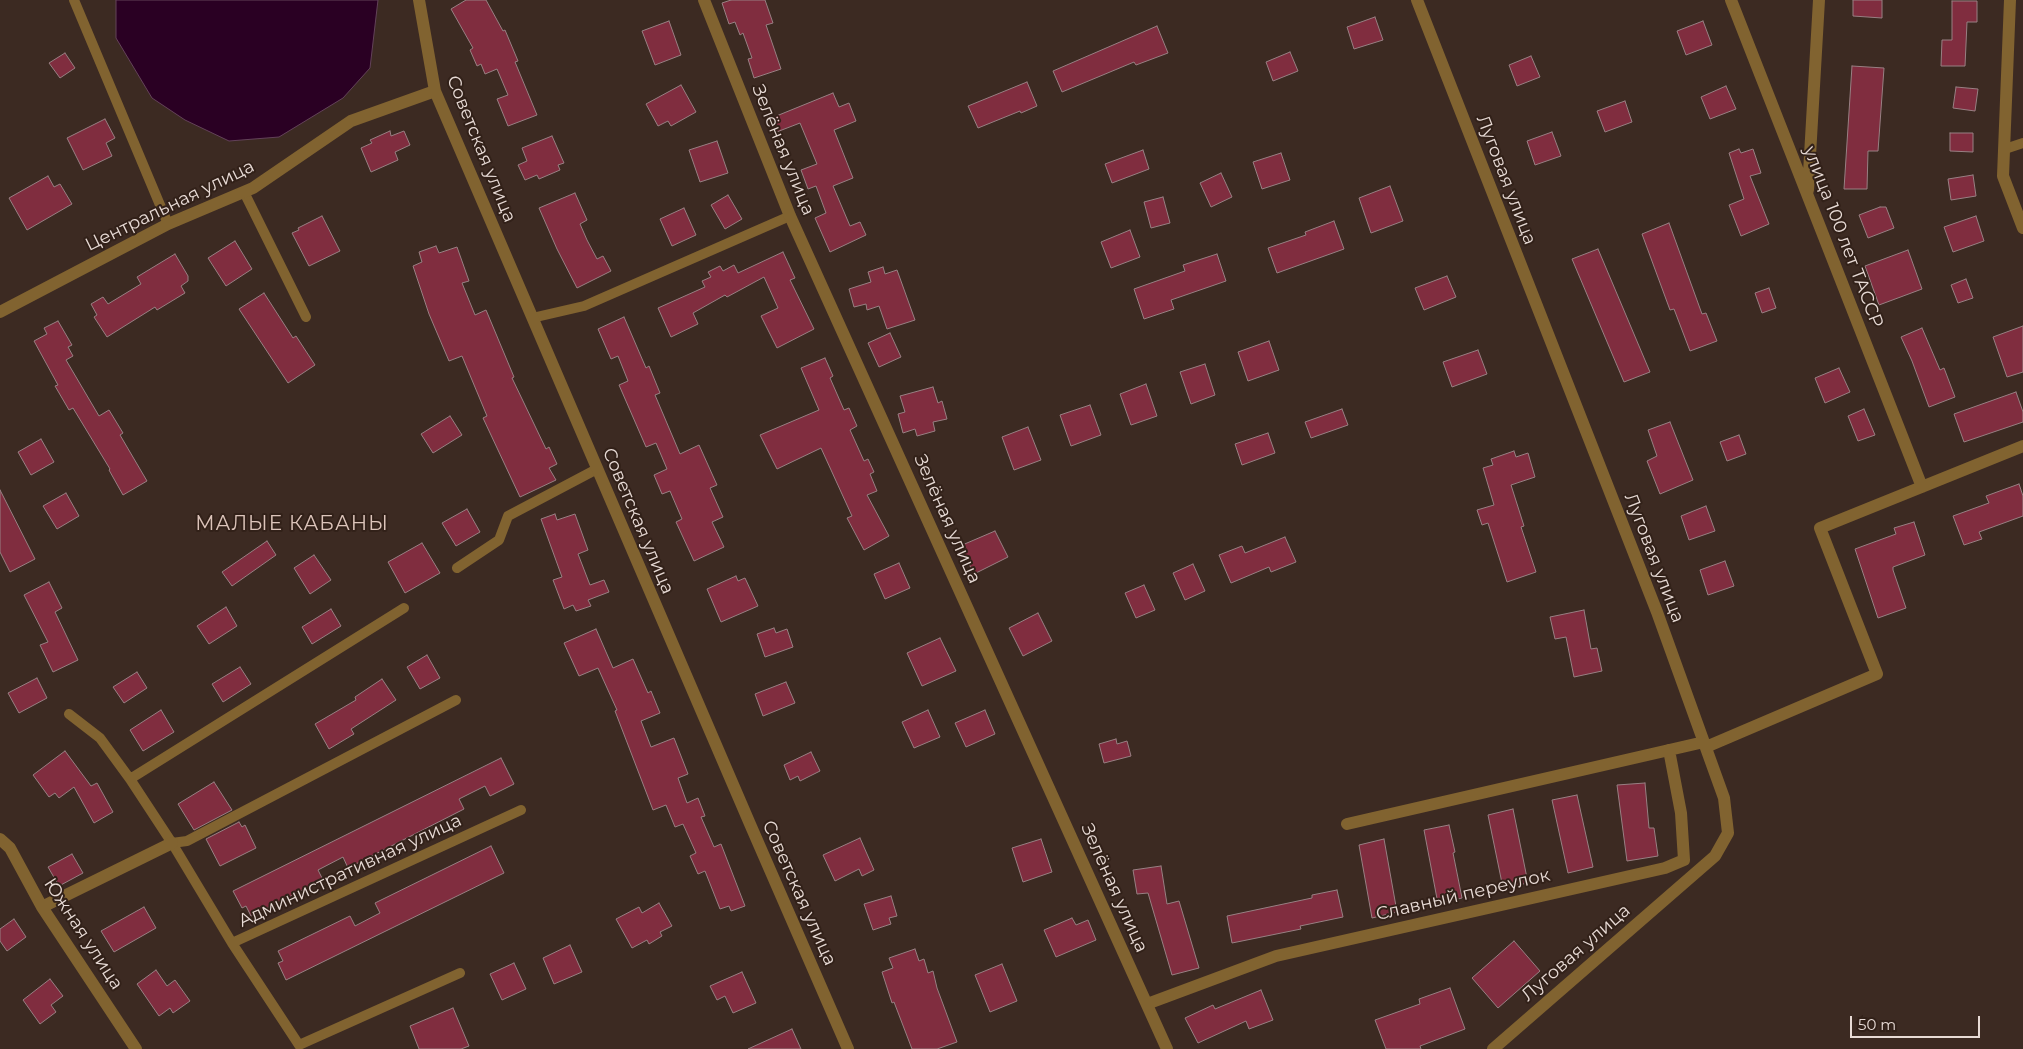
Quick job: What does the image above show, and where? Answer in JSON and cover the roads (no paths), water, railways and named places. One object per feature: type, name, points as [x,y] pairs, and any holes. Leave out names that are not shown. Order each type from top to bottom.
[{"type":"street","name":"Советская улица","points":[[419,0],[435,92],[848,1049]]},
{"type":"street","name":"Зелёная улица","points":[[704,0],[790,216],[1167,1049]]},
{"type":"street","name":"Луговая улица","points":[[1417,0],[1657,612],[1724,798],[1728,834],[1715,856],[1493,1049]]},
{"type":"street","name":"улица 100 лет ТАССР","points":[[1732,0],[1922,487]]},
{"type":"street","points":[[1808,195],[1819,0]]},
{"type":"street","points":[[2010,0],[2003,176],[2023,228]]},
{"type":"street","name":"Центральная улица","points":[[0,312],[168,224],[253,188],[351,121],[435,92]]},
{"type":"street","points":[[1347,824],[1669,750],[1705,745],[1877,674],[1820,528],[2023,446]]},
{"type":"street","name":"Славный переулок","points":[[1147,1004],[1276,956],[1665,868],[1684,860],[1681,813],[1669,750]]},
{"type":"street","name":"Южная улица","points":[[0,839],[10,848],[42,907],[136,1049]]},
{"type":"street","points":[[42,907],[172,843]]},
{"type":"lane","points":[[74,0],[168,224]]},
{"type":"lane","points":[[2005,149],[2023,143]]},
{"type":"lane","points":[[244,192],[306,318]]},
{"type":"lane","points":[[532,318],[584,306],[790,216]]},
{"type":"lane","points":[[458,568],[499,540],[508,516],[597,469]]},
{"type":"lane","points":[[130,779],[404,608]]},
{"type":"lane","points":[[172,843],[187,841],[456,700]]},
{"type":"lane","name":"Административная улица","points":[[69,714],[100,738],[130,779],[172,843],[232,943],[521,810]]},
{"type":"lane","points":[[232,943],[299,1045],[460,973]]},
{"type":"district","name":"МАЛЫЕ КАБАНЫ","points":[[292,524]]}]
